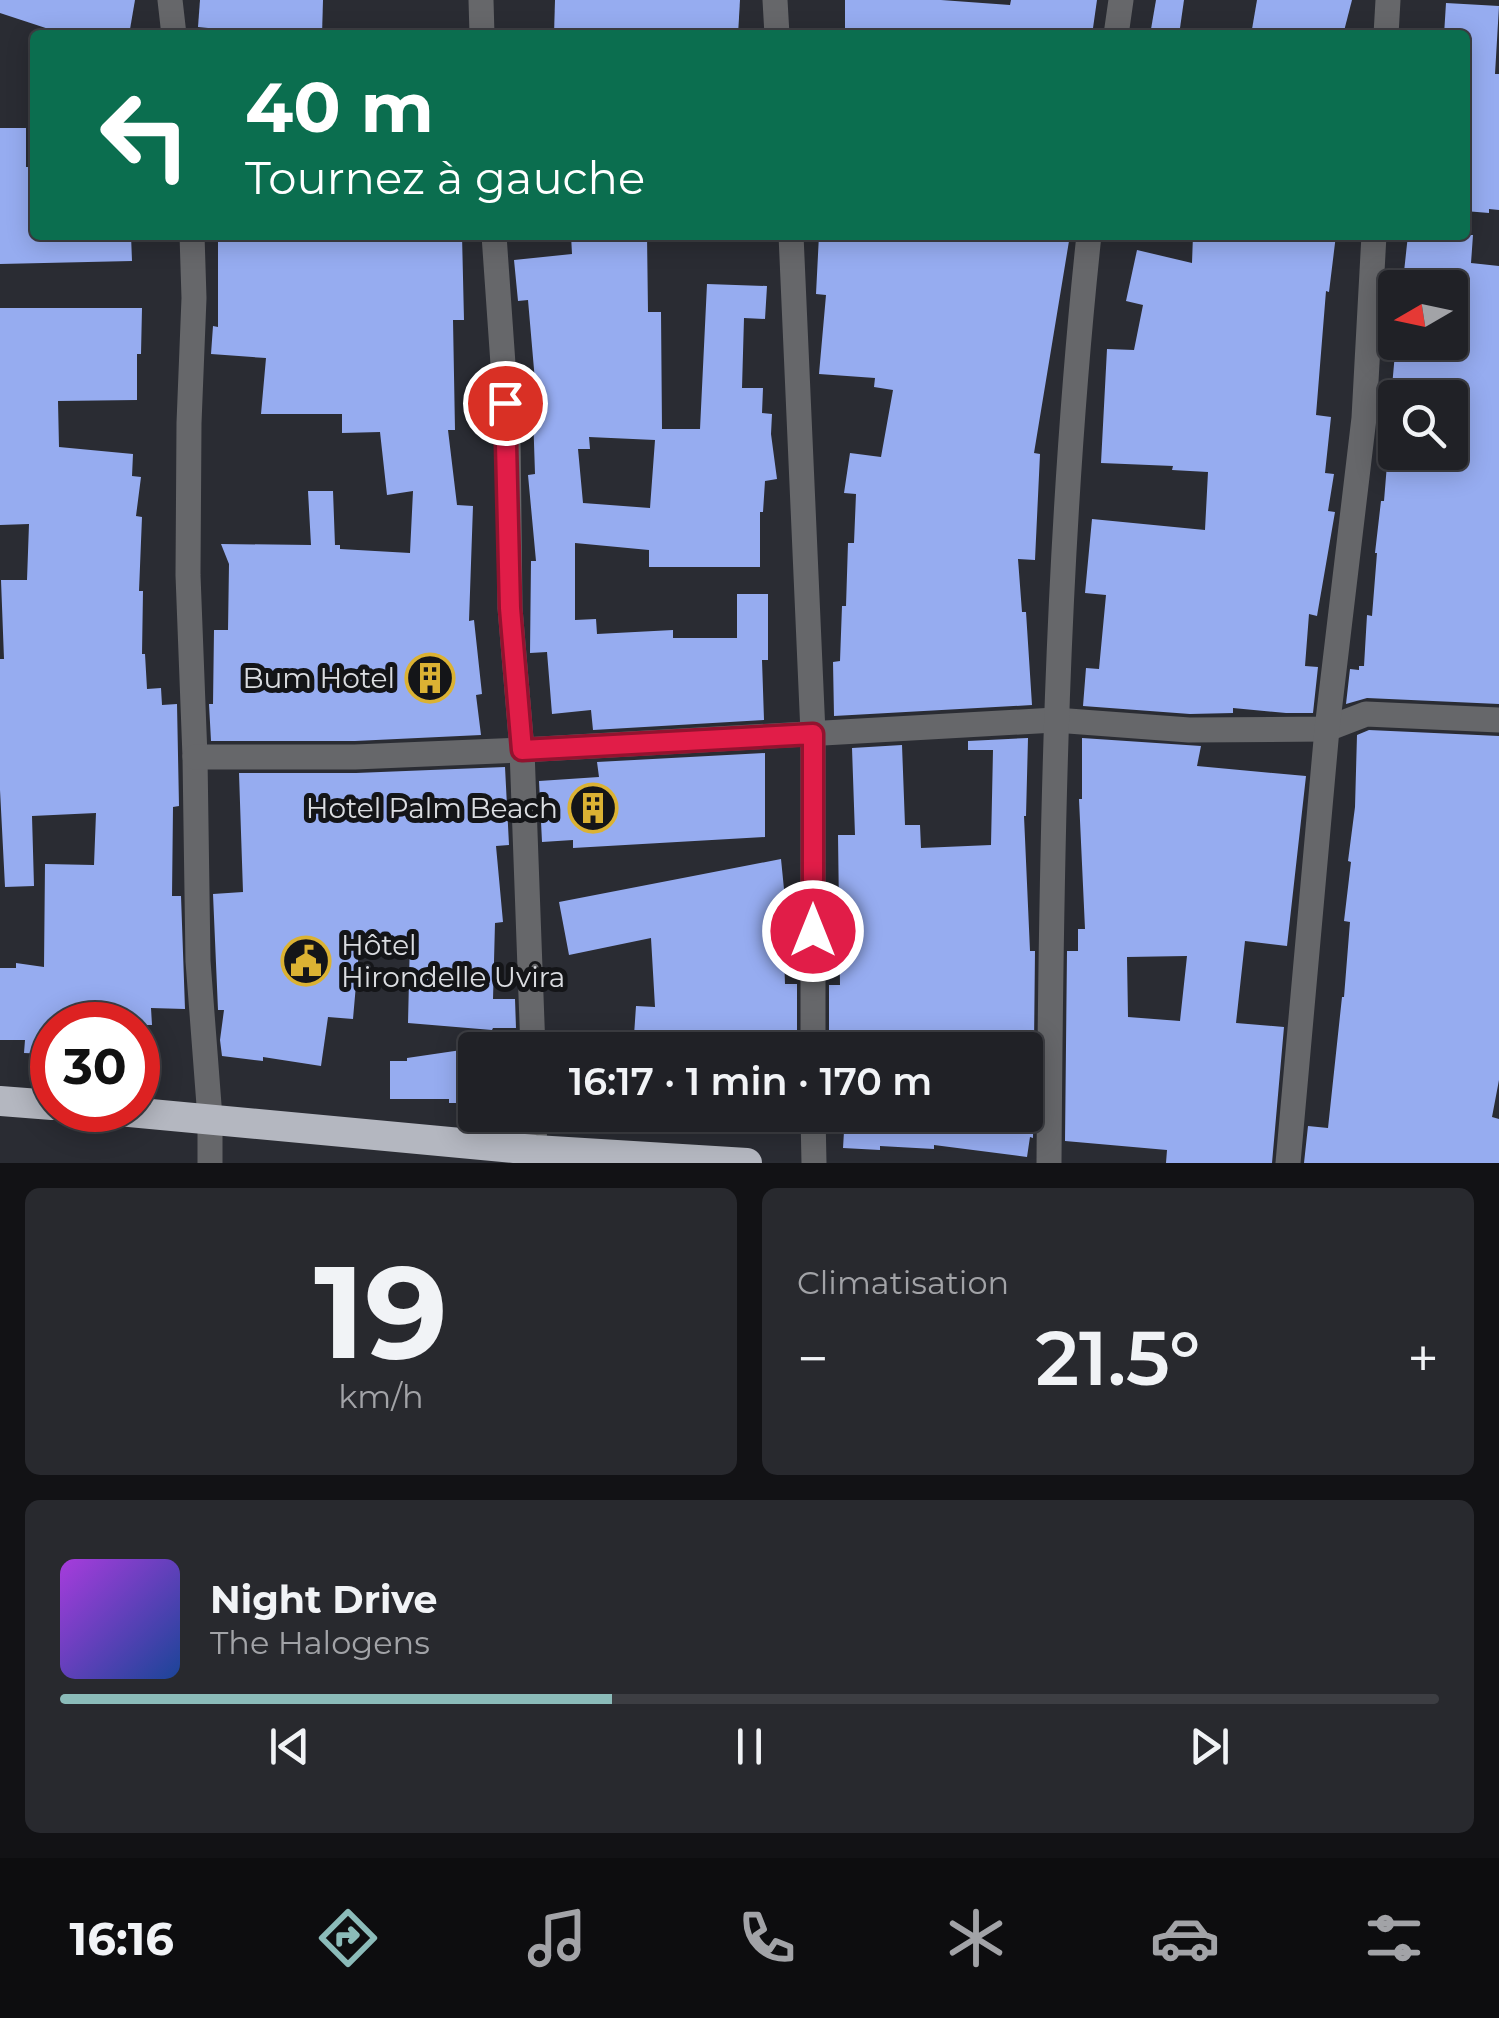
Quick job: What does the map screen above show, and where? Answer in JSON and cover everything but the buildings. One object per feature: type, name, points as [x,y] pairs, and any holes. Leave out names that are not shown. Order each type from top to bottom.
[{"type":"highway","points":[[0,1101],[30,1104]]},
{"type":"highway","points":[[160,1114],[535,1156],[747,1163]]},
{"type":"street","points":[[170,0],[173,30]]},
{"type":"street","points":[[481,0],[482,30]]},
{"type":"street","points":[[774,0],[777,30]]},
{"type":"street","points":[[1117,30],[1121,0]]},
{"type":"street","points":[[1386,30],[1388,0]]},
{"type":"street","points":[[192,240],[188,575],[198,960],[210,1163]]},
{"type":"street","points":[[494,240],[508,436],[510,608],[522,750],[532,1032]]},
{"type":"street","points":[[791,240],[813,734],[813,1032]]},
{"type":"street","points":[[1050,1163],[1055,720],[1077,352],[1088,240]]},
{"type":"street","points":[[1288,1163],[1327,729],[1364,418],[1374,240]]},
{"type":"street","points":[[195,757],[354,757],[522,750],[1055,720],[1189,730],[1327,729],[1366,714],[1499,720]]},
{"type":"street","points":[[814,1132],[814,1163]]},
{"type":"place","name":"Bum Hotel","points":[[430,678]]},
{"type":"place","name":"Hotel Palm Beach","points":[[593,808]]},
{"type":"place","name":"Hôtel Hirondelle Uvira","points":[[306,961]]},
{"type":"route","points":[[505,403],[510,608],[522,750],[813,734],[813,931]]}]
